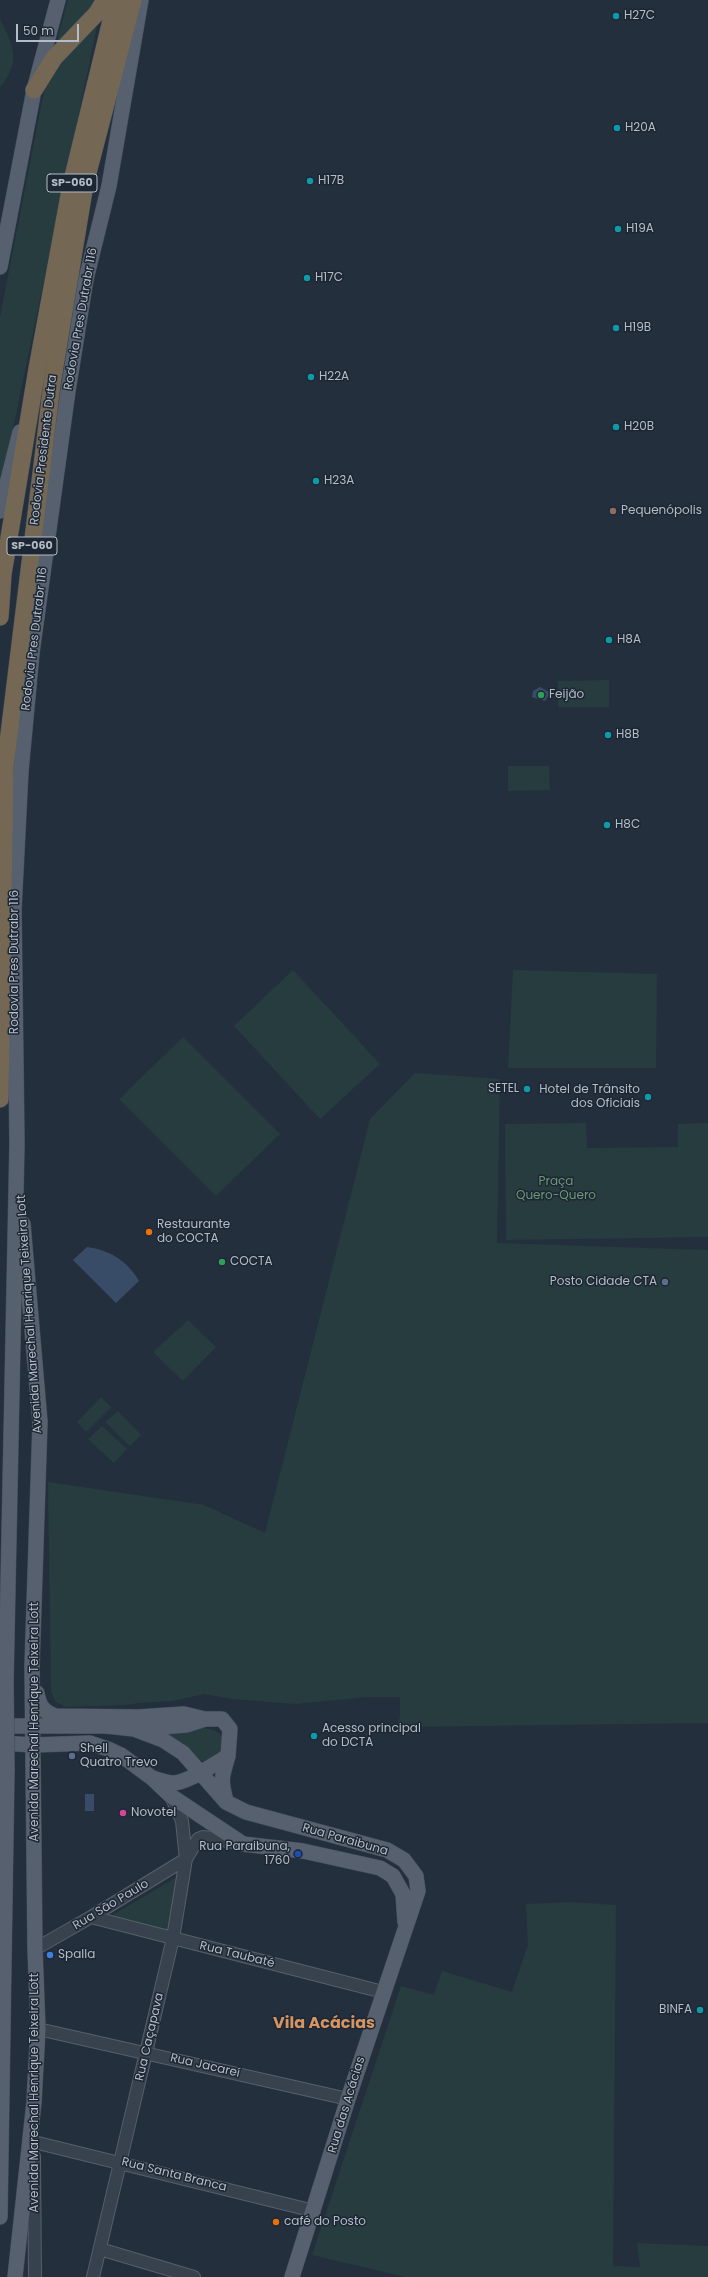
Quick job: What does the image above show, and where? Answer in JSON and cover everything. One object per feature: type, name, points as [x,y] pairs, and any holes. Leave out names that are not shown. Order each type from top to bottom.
[{"type":"highway","points":[[34,90],[54,58],[97,13],[105,0]]},
{"type":"highway","name":"Rodovia Presidente Dutra","points":[[0,617],[3,574],[37,369],[71,185],[116,0]]},
{"type":"highway","name":"Rodovia Presidente Dutra","points":[[0,1099],[6,759],[52,384],[85,184],[133,0]]},
{"type":"main road","points":[[0,267],[34,90],[58,0]]},
{"type":"main road","name":"Rodovia Pres Dutrabr 116","points":[[17,1143],[14,909],[20,771],[32,653],[68,391],[86,279],[109,186],[142,0]]},
{"type":"main road","points":[[127,79],[151,0]]},
{"type":"main road","points":[[0,511],[37,369]]},
{"type":"main road","points":[[0,2217],[7,1769],[6,1683],[17,1143]]},
{"type":"main road","name":"Avenida Marechal Henrique Teixeira Lott","points":[[17,1143],[40,1422],[32,1666],[34,1726],[35,1949],[38,2029],[34,2102]]},
{"type":"main road","points":[[32,1666],[40,1706],[46,1712],[56,1716],[138,1717],[184,1714],[205,1718],[222,1719],[228,1724],[230,1729],[228,1756],[222,1772],[222,1785],[226,1802]]},
{"type":"main road","points":[[0,1726],[106,1726],[134,1729],[186,1725],[205,1718]]},
{"type":"main road","name":"Rua Paraibuna","points":[[134,1729],[163,1740],[183,1753],[226,1802],[268,1819],[387,1850],[404,1860],[416,1876],[418,1891],[405,1933]]},
{"type":"main road","name":"Rua Paraibuna","points":[[0,1743],[34,1745],[90,1743],[121,1755],[152,1778],[171,1796],[243,1844],[303,1851],[380,1868],[393,1876],[403,1894],[405,1933]]},
{"type":"main road","points":[[152,1778],[171,1783],[179,1783],[228,1756]]},
{"type":"main road","name":"Rua das Acácias","points":[[292,2277],[383,1992],[405,1933]]},
{"type":"main road","points":[[15,2277],[34,2102]]},
{"type":"street","name":"Rua Caçapava","points":[[93,2277],[173,1938],[186,1859],[182,1821],[171,1796]]},
{"type":"street","name":"Rua Paraibuna","points":[[186,1859],[198,1839],[203,1837],[243,1844]]},
{"type":"street","name":"Rua São Paulo","points":[[35,1949],[92,1917],[186,1859]]},
{"type":"street","name":"Rua Taubaté","points":[[92,1917],[383,1992]]},
{"type":"street","name":"Rua Jacareí","points":[[38,2029],[147,2052],[348,2099]]},
{"type":"street","name":"Avenida Marechal Henrique Teixeira Lott","points":[[34,2102],[35,2277]]},
{"type":"street","name":"Rua Santa Branca","points":[[34,2142],[121,2162],[314,2211]]},
{"type":"street","points":[[100,2249],[194,2277]]},
{"type":"green space","points":[[68,0],[96,0],[93,7],[56,44]]},
{"type":"green space","points":[[0,19],[12,45],[13,61],[7,78],[0,87]]},
{"type":"green space","points":[[98,22],[0,491],[0,317],[45,86],[53,67]]},
{"type":"green space","points":[[609,680],[609,707],[558,707],[558,681]]},
{"type":"green space","points":[[508,766],[549,766],[550,790],[508,791]]},
{"type":"green space","points":[[293,970],[380,1064],[320,1119],[234,1026]]},
{"type":"green space","points":[[513,970],[657,974],[656,1068],[508,1068]]},
{"type":"green space","points":[[183,1037],[280,1134],[216,1196],[119,1099]]},
{"type":"green space","points":[[415,1073],[500,1079],[497,1243],[708,1250],[708,1723],[396,1727],[400,1717],[400,1697],[368,1697],[295,1704],[233,1699],[204,1694],[173,1701],[127,1705],[66,1707],[56,1702],[51,1692],[48,1482],[204,1505],[265,1533],[370,1119]]},
{"type":"green space","name":"Praça Quero-Quero","points":[[586,1123],[587,1148],[678,1147],[678,1124],[708,1123],[708,1237],[506,1240],[505,1124]]},
{"type":"green space","points":[[188,1320],[216,1347],[183,1381],[153,1352]]},
{"type":"green space","points":[[101,1397],[111,1407],[86,1432],[77,1422]]},
{"type":"green space","points":[[118,1411],[141,1435],[130,1446],[105,1422]]},
{"type":"green space","points":[[102,1426],[127,1449],[114,1463],[88,1439]]},
{"type":"green space","points":[[203,1728],[216,1731],[225,1740],[220,1752],[204,1763],[185,1748],[155,1732]]},
{"type":"green space","points":[[182,1874],[170,1932],[109,1917]]},
{"type":"green space","points":[[572,1902],[616,1905],[613,2266],[640,2267],[637,2243],[708,2246],[708,2277],[405,2277],[312,2255],[401,1986],[434,1995],[442,1971],[512,1992],[528,1945],[526,1904]]},
{"type":"water","name":"Feijão","points":[[540,687],[551,693],[545,701],[532,697],[533,691]]},
{"type":"water","points":[[87,1247],[103,1251],[124,1262],[139,1281],[116,1303],[73,1260]]},
{"type":"water","points":[[85,1794],[94,1794],[94,1811],[85,1811]]},
{"type":"place","name":"H27C","points":[[616,16]]},
{"type":"place","name":"H20A","points":[[617,128]]},
{"type":"place","name":"H17B","points":[[310,181]]},
{"type":"place","name":"H19A","points":[[618,229]]},
{"type":"place","name":"H17C","points":[[307,278]]},
{"type":"place","name":"H19B","points":[[616,328]]},
{"type":"place","name":"H22A","points":[[311,377]]},
{"type":"place","name":"H20B","points":[[616,427]]},
{"type":"place","name":"H23A","points":[[316,481]]},
{"type":"place","name":"Pequenópolis","points":[[613,511]]},
{"type":"place","name":"H8A","points":[[609,640]]},
{"type":"place","name":"Feijão","points":[[541,695]]},
{"type":"place","name":"H8B","points":[[608,735]]},
{"type":"place","name":"H8C","points":[[607,825]]},
{"type":"place","name":"SETEL","points":[[527,1089]]},
{"type":"place","name":"Hotel de Trânsito dos Oficiais","points":[[648,1097]]},
{"type":"place","name":"Restaurante do COCTA","points":[[149,1232]]},
{"type":"place","name":"COCTA","points":[[222,1262]]},
{"type":"place","name":"Posto Cidade CTA","points":[[665,1282]]},
{"type":"place","name":"Acesso principal do DCTA","points":[[314,1736]]},
{"type":"place","name":"Shell Quatro Trevo","points":[[72,1756]]},
{"type":"place","name":"Novotel","points":[[123,1813]]},
{"type":"place","name":"Rua Paraibuna, 1760","points":[[298,1854]]},
{"type":"place","name":"Spalla","points":[[50,1955]]},
{"type":"place","name":"BINFA","points":[[700,2010]]},
{"type":"place","name":"café do Posto","points":[[276,2222]]},
{"type":"district","name":"Vila Acácias","points":[[324,2024]]}]
